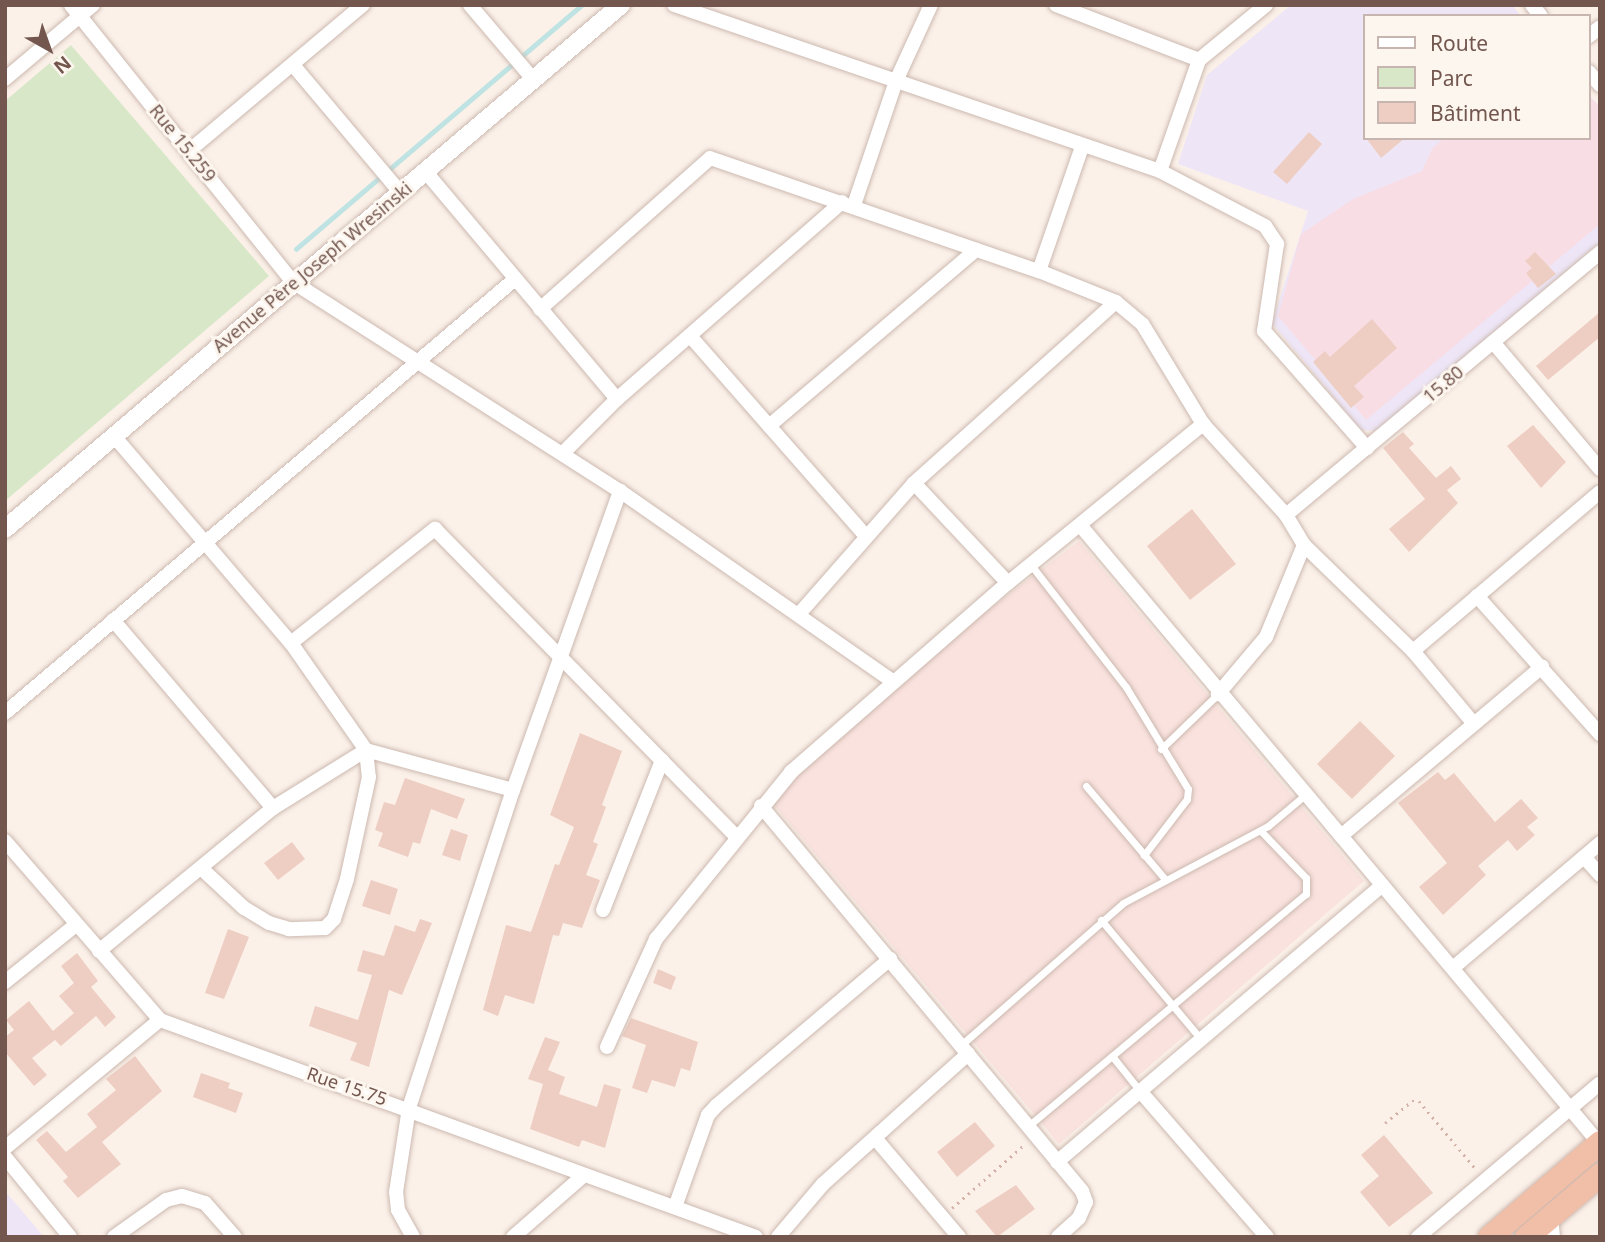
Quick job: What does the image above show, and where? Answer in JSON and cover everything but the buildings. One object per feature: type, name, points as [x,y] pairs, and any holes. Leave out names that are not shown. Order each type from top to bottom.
[{"type":"highway","points":[[1489,1237],[1599,1143]]},
{"type":"highway","points":[[1526,1237],[1552,1226],[1600,1174]]},
{"type":"street","points":[[5,79],[76,11],[93,5]]},
{"type":"street","points":[[190,150],[363,5]]},
{"type":"street","points":[[470,5],[533,79]]},
{"type":"street","name":"Avenue Père Joseph Wresinski","points":[[5,529],[293,282],[395,186],[425,170],[621,5]]},
{"type":"street","points":[[674,5],[1083,147],[1160,171],[1273,233],[1277,244],[1265,331],[1367,448]]},
{"type":"street","points":[[563,453],[617,399],[848,204],[896,81],[931,5]]},
{"type":"street","points":[[1056,5],[1082,9],[1199,60]]},
{"type":"street","points":[[1160,171],[1199,60],[1266,5]]},
{"type":"street","name":"Rue 15.259","points":[[76,11],[190,150],[293,282],[563,453],[892,681]]},
{"type":"street","points":[[293,65],[395,186]]},
{"type":"street","points":[[1039,271],[1083,147]]},
{"type":"street","points":[[540,309],[710,158],[1039,271],[1115,302],[1143,326],[1203,424],[1286,515],[1304,545],[1413,651],[1474,724]]},
{"type":"street","points":[[425,170],[617,399]]},
{"type":"street","points":[[769,426],[976,250]]},
{"type":"street","name":"15.80","points":[[1286,515],[1600,252]]},
{"type":"street","points":[[5,713],[515,279]]},
{"type":"street","points":[[799,614],[914,483],[1115,302]]},
{"type":"street","points":[[691,337],[867,537]]},
{"type":"street","points":[[1493,342],[1600,469]]},
{"type":"street","points":[[607,1047],[644,957],[761,806],[817,746],[1030,564],[1203,424]]},
{"type":"street","points":[[114,436],[291,643],[366,750],[369,777],[347,879],[334,919],[325,928],[289,929],[269,923],[244,908],[201,868]]},
{"type":"street","points":[[914,483],[1008,583]]},
{"type":"street","points":[[413,1237],[398,1210],[396,1182],[409,1108],[513,790],[620,491]]},
{"type":"street","points":[[1413,651],[1600,492]]},
{"type":"street","points":[[1080,525],[1218,694],[1454,967],[1599,1143]]},
{"type":"street","points":[[291,643],[435,529],[737,837]]},
{"type":"street","points":[[1218,694],[1266,637],[1304,545]]},
{"type":"street","points":[[1477,596],[1600,734]]},
{"type":"street","points":[[113,620],[273,808]]},
{"type":"street","points":[[1341,836],[1542,667]]},
{"type":"street","points":[[99,951],[273,808],[366,750],[513,790]]},
{"type":"street","points":[[603,910],[662,760]]},
{"type":"street","points":[[761,806],[1057,1162],[1086,1202],[1079,1217],[1058,1237]]},
{"type":"street","name":"Rue 15.75","points":[[5,841],[160,1020],[409,1108],[583,1176],[757,1237]]},
{"type":"street","points":[[1454,967],[1600,843]]},
{"type":"street","points":[[1584,857],[1600,875]]},
{"type":"street","points":[[1057,1162],[1382,885]]},
{"type":"street","points":[[5,982],[77,924]]},
{"type":"street","points":[[675,1207],[708,1115],[890,959]]},
{"type":"street","points":[[5,1148],[160,1020]]},
{"type":"street","points":[[778,1237],[823,1184],[875,1138],[964,1049]]},
{"type":"street","points":[[1418,1237],[1600,1083]]},
{"type":"street","points":[[1140,1091],[1267,1237]]},
{"type":"street","points":[[875,1138],[959,1237]]},
{"type":"street","points":[[5,1157],[69,1237]]},
{"type":"street","points":[[513,1237],[583,1176]]},
{"type":"street","points":[[114,1237],[166,1200],[182,1196],[205,1203],[235,1237]]},
{"type":"lane","points":[[1030,564],[1126,687],[1189,794],[1144,855]]},
{"type":"lane","points":[[1161,749],[1218,694]]},
{"type":"lane","points":[[1086,786],[1165,879]]},
{"type":"lane","points":[[964,1049],[1101,920],[1165,879],[1259,830],[1305,795]]},
{"type":"lane","points":[[1031,1132],[1112,1056],[1306,894],[1306,877],[1259,830]]},
{"type":"lane","points":[[1101,920],[1201,1040]]},
{"type":"lane","points":[[1112,1056],[1140,1091]]},
{"type":"path","points":[[1385,1123],[1412,1101],[1419,1101],[1484,1179]]},
{"type":"path","points":[[942,1217],[1031,1132]]},
{"type":"shaded area","points":[[1291,5],[1512,5],[1519,14],[1364,14],[1364,140],[1591,140],[1591,97],[1600,107],[1600,242],[1377,431],[1361,430],[1272,323],[1308,211],[1178,164],[1207,75]]},
{"type":"shaded area","points":[[1591,98],[1600,107],[1600,224],[1366,420],[1278,316],[1301,234],[1353,199],[1422,171],[1432,149],[1442,140],[1591,140]]},
{"type":"shaded area","points":[[1079,541],[1364,881],[1059,1144],[771,801],[897,679]]},
{"type":"shaded area","points":[[5,1191],[44,1237],[5,1237]]},
{"type":"green space","points":[[71,45],[269,276],[5,501],[5,101]]},
{"type":"waterway","points":[[296,249],[582,5]]}]
